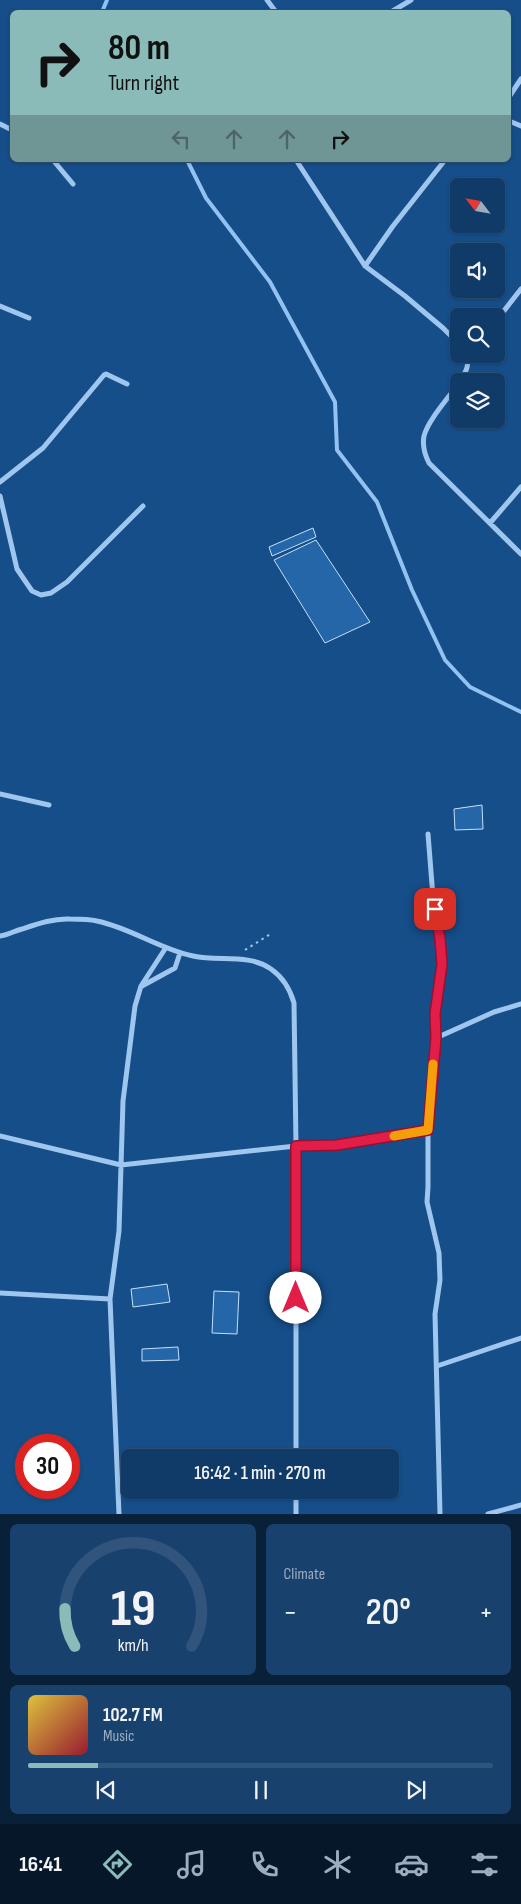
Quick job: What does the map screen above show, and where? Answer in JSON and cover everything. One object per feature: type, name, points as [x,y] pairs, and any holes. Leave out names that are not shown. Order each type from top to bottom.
[{"type":"street","points":[[394,10],[411,0]]},
{"type":"street","points":[[511,94],[521,79]]},
{"type":"street","points":[[55,162],[73,184]]},
{"type":"street","points":[[297,162],[365,266],[405,296],[450,335]]},
{"type":"street","points":[[365,266],[393,226],[443,162]]},
{"type":"street","points":[[505,309],[521,289]]},
{"type":"street","points":[[0,306],[29,318]]},
{"type":"street","points":[[0,482],[43,448],[104,375],[111,375],[127,384]]},
{"type":"street","points":[[450,395],[429,425],[424,436],[425,453],[429,463],[521,554]]},
{"type":"street","points":[[490,523],[521,487]]},
{"type":"street","points":[[0,496],[17,569],[32,591],[40,594],[51,593],[67,582],[143,506]]},
{"type":"street","points":[[0,794],[49,805]]},
{"type":"street","points":[[428,834],[433,897],[442,964],[435,1014],[436,1038],[428,1130],[427,1202],[439,1253],[440,1280],[435,1314],[440,1514]]},
{"type":"street","points":[[0,936],[53,920],[96,920],[137,935],[165,949],[180,953],[196,957],[235,958],[257,962],[271,969],[290,989],[294,1003],[296,1146],[296,1449]]},
{"type":"street","points":[[119,1514],[110,1299],[119,1231],[123,1101],[134,1006],[142,986],[165,949]]},
{"type":"street","points":[[142,986],[175,968],[180,953]]},
{"type":"street","points":[[436,1038],[494,1012],[521,1004]]},
{"type":"street","points":[[0,1136],[121,1165],[296,1146],[337,1145],[428,1130]]},
{"type":"street","points":[[0,1293],[110,1299]]},
{"type":"street","points":[[437,1366],[521,1338]]},
{"type":"street","points":[[296,1499],[296,1514]]},
{"type":"street","points":[[488,1514],[521,1505]]},
{"type":"street","points":[[513,1507],[514,1514]]},
{"type":"path","points":[[235,958],[263,937],[272,933]]},
{"type":"building","points":[[313,528],[316,537],[272,556],[269,547]]},
{"type":"building","points":[[316,540],[370,622],[325,643],[274,560]]},
{"type":"building","points":[[482,805],[483,829],[455,830],[454,809]]},
{"type":"building","points":[[167,1284],[170,1302],[133,1307],[131,1289]]},
{"type":"building","points":[[214,1291],[239,1292],[237,1334],[212,1333]]},
{"type":"building","points":[[178,1347],[179,1360],[142,1361],[142,1349]]},
{"type":"waterway","points":[[103,10],[107,0]]},
{"type":"waterway","points":[[188,162],[206,198],[270,282],[335,402],[337,450],[377,502],[412,590],[445,660],[470,687],[521,712]]},
{"type":"slow traffic","points":[[394,1136],[428,1130],[433,1064]]},
{"type":"route","points":[[296,1298],[296,1146],[337,1145],[428,1130],[436,1038],[435,1014],[442,964],[435,909]]}]
